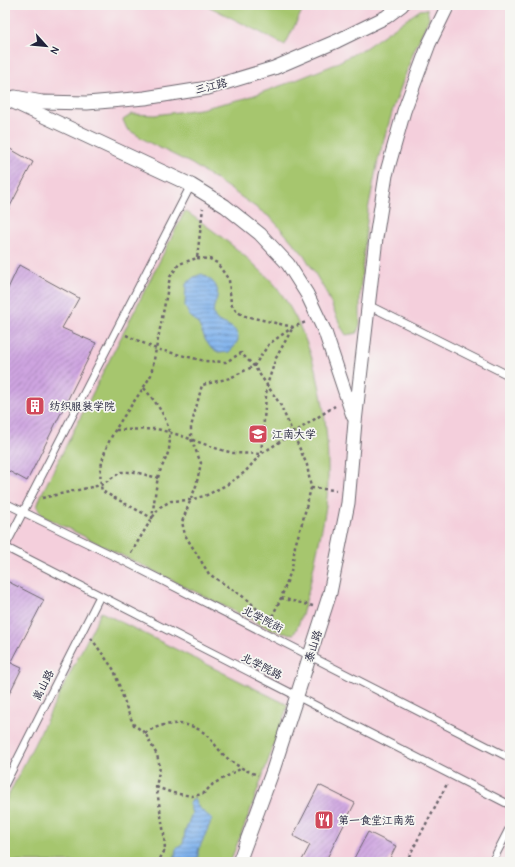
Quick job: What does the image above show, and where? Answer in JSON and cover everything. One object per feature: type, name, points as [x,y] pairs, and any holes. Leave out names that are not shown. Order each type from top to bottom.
[{"type":"street","name":"三江路","points":[[5,97],[42,102],[87,103],[145,98],[208,88],[274,68],[337,41],[386,17],[402,5]]},
{"type":"street","name":"泰山路","points":[[239,862],[270,779],[330,593],[348,503],[368,305],[376,238],[386,175],[404,111],[429,44],[448,5]]},
{"type":"street","points":[[5,97],[191,185],[225,206],[260,234],[288,264],[307,294],[328,340],[355,422]]},
{"type":"lane","points":[[5,547],[191,185]]},
{"type":"lane","points":[[368,305],[510,376]]},
{"type":"lane","name":"北学院街","points":[[5,503],[126,562],[510,758]]},
{"type":"lane","name":"北学院路","points":[[5,547],[510,805]]},
{"type":"lane","name":"嵩山路","points":[[5,784],[100,596]]},
{"type":"lane","points":[[492,862],[510,827]]},
{"type":"path","points":[[197,258],[205,194]]},
{"type":"path","points":[[152,518],[102,491],[100,472],[104,454],[116,430],[151,375],[170,277],[179,264],[197,258],[210,259],[217,263],[229,280],[231,304],[236,312],[245,316],[293,327]]},
{"type":"path","points":[[270,622],[248,600],[209,574],[185,535],[182,522],[196,486],[201,463],[191,439],[191,427],[202,385],[230,378],[254,366],[269,344],[293,327],[318,317]]},
{"type":"path","points":[[260,454],[267,385],[276,358],[293,327]]},
{"type":"path","points":[[116,331],[156,350],[205,361],[226,362],[241,353],[254,366],[280,404],[307,465],[311,488],[303,520],[294,546],[292,568],[281,598],[265,633]]},
{"type":"path","points":[[144,388],[158,406],[165,419],[168,432],[168,449],[158,478],[152,518]]},
{"type":"path","points":[[126,562],[160,507],[171,501],[190,500],[207,495],[228,484],[245,472],[260,454],[348,398]]},
{"type":"path","points":[[116,430],[157,429],[233,453],[260,454]]},
{"type":"path","points":[[29,501],[101,485],[121,472],[135,472],[158,478]]},
{"type":"path","points":[[311,488],[349,491]]},
{"type":"path","points":[[281,598],[325,609]]},
{"type":"path","points":[[84,627],[114,670],[134,725],[145,733],[157,755],[160,767],[156,787],[164,834],[165,850],[158,862]]},
{"type":"path","points":[[145,733],[152,729],[173,723],[192,727],[203,732],[226,757],[242,768],[270,779]]},
{"type":"path","points":[[156,787],[173,793],[192,796],[203,794],[213,784],[242,768]]},
{"type":"path","points":[[406,862],[451,775]]},
{"type":"shaded area","name":"江南大学","points":[[5,5],[510,5],[510,862],[5,862]]},
{"type":"green space","points":[[206,5],[305,5],[285,45]]},
{"type":"green space","points":[[427,9],[429,18],[414,51],[394,106],[378,160],[368,210],[360,294],[360,324],[357,333],[346,335],[326,292],[304,255],[271,218],[192,164],[150,143],[127,129],[123,120],[132,114],[155,115],[200,109],[246,98],[291,82],[331,66],[365,48],[420,10]]},
{"type":"green space","points":[[185,211],[233,246],[276,286],[290,307],[301,330],[310,353],[317,378],[323,402],[326,428],[328,453],[327,496],[308,592],[302,615],[294,634],[282,633],[262,625],[43,516],[37,507],[41,495]]},
{"type":"green space","points":[[101,612],[288,705],[248,817],[230,862],[5,862],[5,802]]},
{"type":"water","points":[[202,274],[211,280],[218,292],[214,308],[216,319],[237,332],[238,340],[229,352],[220,353],[211,348],[206,341],[198,323],[189,315],[185,306],[186,284],[194,277]]},
{"type":"water","points":[[194,798],[198,807],[212,819],[198,851],[198,862],[174,862],[176,849],[183,844],[185,832],[192,813],[189,804]]},
{"type":"building","points":[[5,146],[33,162],[5,216]]},
{"type":"building","name":"纺织服装学院","points":[[19,265],[79,298],[62,328],[96,343],[27,481],[5,469],[5,295]]},
{"type":"building","points":[[5,580],[44,600],[11,663],[22,668],[5,702]]},
{"type":"building","name":"第一食堂江南苑","points":[[319,785],[355,803],[325,862],[301,862],[310,845],[293,836]]},
{"type":"building","name":"第一食堂江南苑","points":[[368,832],[396,846],[388,862],[352,862]]},
{"type":"place","name":"纺织服装学院","points":[[35,406]]},
{"type":"place","name":"江南大学","points":[[258,434]]},
{"type":"place","name":"第一食堂江南苑","points":[[324,820]]}]
